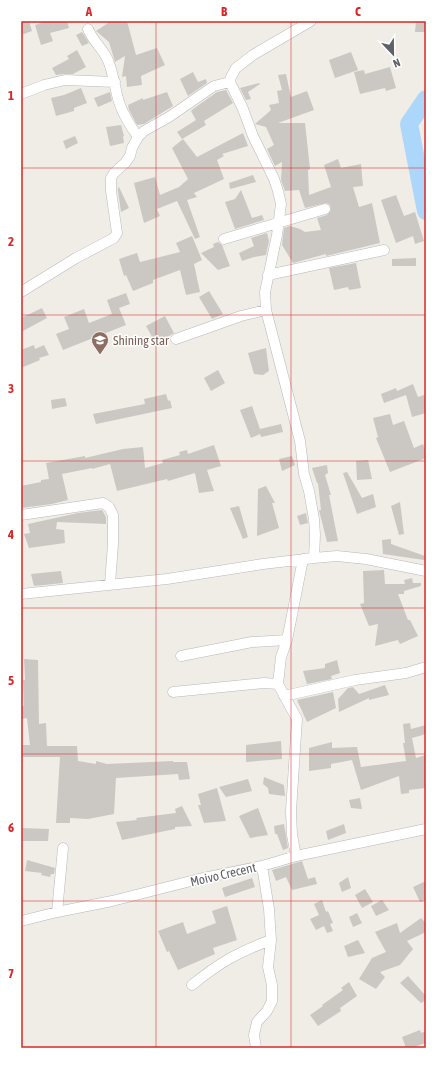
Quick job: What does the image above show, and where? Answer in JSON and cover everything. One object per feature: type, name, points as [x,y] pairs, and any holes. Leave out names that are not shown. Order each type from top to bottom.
[{"type":"street","points":[[311,21],[253,55],[236,68],[230,82],[243,110],[252,136],[278,191],[281,204],[264,292],[266,310],[300,441],[304,474],[309,491],[314,524],[314,558]]},
{"type":"street","points":[[88,29],[96,44],[105,53],[115,82],[120,105],[132,129],[138,137]]},
{"type":"street","points":[[21,94],[65,80],[115,82]]},
{"type":"street","points":[[21,292],[76,258],[114,238],[117,233],[111,191],[111,178],[130,156],[132,148],[138,137],[144,131],[169,117],[214,86],[230,82]]},
{"type":"street","points":[[224,239],[325,209]]},
{"type":"street","points":[[268,275],[384,250]]},
{"type":"street","points":[[176,339],[241,316],[266,310]]},
{"type":"street","points":[[21,515],[103,503],[109,507],[113,515],[113,544],[110,584]]},
{"type":"street","points":[[21,594],[167,579],[303,559],[337,556],[366,559],[426,571]]},
{"type":"street","points":[[296,856],[292,835],[291,811],[297,719],[278,684],[281,657],[287,640],[303,559]]},
{"type":"street","points":[[181,656],[252,642],[287,640]]},
{"type":"street","points":[[284,696],[348,681],[406,673],[426,667]]},
{"type":"street","points":[[173,692],[264,683],[278,684]]},
{"type":"street","name":"Moivo Crecent","points":[[21,921],[56,912],[112,901],[199,879],[262,866],[296,856],[426,829]]},
{"type":"street","points":[[56,912],[63,848]]},
{"type":"street","points":[[256,1048],[254,1035],[256,1022],[267,1011],[272,1001],[272,985],[268,967],[271,940],[269,909],[262,866]]},
{"type":"street","points":[[192,985],[225,960],[246,949],[271,940]]},
{"type":"building","points":[[21,21],[29,21],[32,31],[21,35]]},
{"type":"building","points":[[47,21],[67,21],[69,28],[50,33],[53,41],[41,45],[35,25]]},
{"type":"building","points":[[111,21],[127,21],[136,55],[157,48],[165,65],[141,76],[142,85],[127,87],[126,76],[122,77],[125,56],[115,62],[109,42],[96,31]]},
{"type":"building","points":[[416,21],[426,21],[426,32],[415,32]]},
{"type":"building","points":[[82,32],[89,43],[82,46],[76,35]]},
{"type":"building","points":[[77,50],[86,67],[73,74],[56,75],[52,68],[69,59],[67,56]]},
{"type":"building","points":[[351,52],[358,70],[335,78],[329,60]]},
{"type":"building","points":[[390,67],[396,88],[386,91],[385,88],[360,94],[354,72],[364,70],[365,74]]},
{"type":"building","points":[[193,72],[198,82],[206,79],[207,83],[188,96],[180,79]]},
{"type":"building","points":[[286,74],[291,97],[307,91],[314,110],[278,123],[305,123],[310,169],[308,170],[309,195],[331,187],[324,165],[338,159],[341,168],[361,164],[363,186],[353,187],[359,207],[372,203],[380,243],[326,256],[326,254],[293,263],[282,245],[284,228],[290,226],[305,232],[321,230],[317,218],[327,215],[331,210],[330,205],[326,203],[305,208],[299,190],[285,191],[281,180],[282,162],[275,166],[267,149],[274,145],[266,127],[255,124],[271,110],[269,105],[279,103],[277,91],[282,90],[278,75]]},
{"type":"building","points":[[260,84],[248,92],[251,99],[246,100],[240,88]]},
{"type":"building","points":[[81,88],[87,103],[74,108],[74,111],[56,116],[51,98],[64,95]]},
{"type":"building","points":[[226,90],[233,103],[204,121],[206,125],[182,139],[177,132],[196,120],[191,111],[217,92]]},
{"type":"building","points":[[110,92],[112,101],[98,107],[94,98]]},
{"type":"building","points":[[167,92],[173,106],[144,124],[137,125],[128,105],[143,98],[143,100]]},
{"type":"building","points":[[121,125],[124,143],[110,146],[106,127]]},
{"type":"building","points":[[243,133],[248,146],[222,154],[224,156],[217,160],[224,179],[194,193],[197,197],[187,200],[200,237],[195,239],[177,201],[157,209],[160,216],[144,223],[134,183],[155,177],[160,195],[179,187],[188,179],[172,148],[183,139],[197,157]]},
{"type":"building","points":[[75,136],[78,143],[66,149],[63,141]]},
{"type":"building","points":[[253,175],[256,182],[230,189],[229,183]]},
{"type":"building","points":[[119,187],[129,208],[121,212],[118,191]]},
{"type":"building","points":[[241,190],[252,218],[262,215],[264,220],[235,229],[225,202],[235,199]]},
{"type":"building","points":[[396,195],[404,216],[415,212],[424,241],[415,244],[413,236],[396,243],[381,200]]},
{"type":"building","points":[[267,233],[269,241],[266,255],[242,261],[239,253],[254,246],[251,238]]},
{"type":"building","points":[[192,236],[202,260],[194,264],[200,292],[186,295],[180,270],[153,280],[153,283],[133,291],[126,275],[124,276],[119,259],[137,253],[140,262],[180,252],[176,243]]},
{"type":"building","points":[[218,242],[222,245],[230,266],[218,270],[201,253],[214,247],[213,244]]},
{"type":"building","points":[[416,258],[416,266],[392,266],[392,259]]},
{"type":"building","points":[[356,263],[361,288],[349,290],[348,287],[334,290],[329,268]]},
{"type":"building","points":[[209,291],[223,314],[212,319],[199,297]]},
{"type":"building","points":[[126,293],[130,304],[119,308],[126,325],[63,350],[56,334],[69,329],[64,317],[84,309],[89,323],[112,314],[107,300]]},
{"type":"building","points":[[42,308],[47,318],[21,332],[21,318]]},
{"type":"building","points":[[165,316],[174,333],[156,344],[146,326]]},
{"type":"building","points":[[34,345],[35,349],[44,345],[49,355],[39,358],[40,360],[21,368],[21,350]]},
{"type":"building","points":[[266,348],[269,371],[263,375],[254,374],[248,353]]},
{"type":"building","points":[[218,370],[225,383],[211,391],[204,378]]},
{"type":"building","points":[[413,384],[418,397],[424,395],[426,401],[426,413],[412,417],[406,395],[384,403],[381,394],[396,388],[397,391]]},
{"type":"building","points":[[166,394],[168,401],[170,400],[172,408],[96,424],[93,414],[145,404],[144,399]]},
{"type":"building","points":[[65,398],[67,406],[52,409],[51,400]]},
{"type":"building","points":[[252,406],[260,429],[281,424],[283,432],[261,437],[260,434],[251,438],[240,410]]},
{"type":"building","points":[[390,414],[393,425],[404,421],[414,448],[423,444],[426,452],[426,458],[390,472],[376,438],[378,437],[373,418]]},
{"type":"building","points":[[214,445],[221,466],[207,470],[214,491],[199,493],[195,473],[168,481],[167,479],[117,491],[110,464],[92,469],[62,474],[68,500],[52,504],[21,508],[21,486],[49,479],[46,463],[85,456],[85,458],[123,449],[143,447],[145,468],[163,463],[162,460],[180,455],[179,452],[187,450],[188,454]]},
{"type":"building","points":[[292,456],[295,465],[282,471],[279,459]]},
{"type":"building","points":[[368,460],[372,479],[357,480],[356,461]]},
{"type":"building","points":[[327,465],[328,473],[325,475],[331,495],[329,495],[338,541],[327,542],[319,510],[321,510],[318,483],[312,468]]},
{"type":"building","points":[[347,472],[362,498],[373,494],[376,507],[357,514],[343,473]]},
{"type":"building","points":[[266,486],[275,503],[272,503],[279,528],[257,536],[258,489]]},
{"type":"building","points":[[400,502],[404,534],[399,535],[391,506]]},
{"type":"building","points":[[239,506],[248,537],[243,539],[230,508]]},
{"type":"building","points":[[102,510],[106,517],[106,524],[57,522],[56,529],[64,530],[65,543],[29,548],[24,534],[30,533],[28,524],[78,513]]},
{"type":"building","points":[[306,513],[308,523],[300,525],[297,516]]},
{"type":"building","points":[[391,539],[391,544],[425,556],[424,560],[383,554],[382,540]]},
{"type":"building","points":[[384,570],[385,584],[405,584],[404,580],[412,578],[413,583],[421,583],[421,586],[404,591],[404,594],[398,594],[408,620],[410,620],[418,636],[400,644],[398,640],[375,646],[378,624],[369,626],[360,604],[364,603],[363,571]]},
{"type":"building","points":[[61,571],[63,583],[34,586],[31,574]]},
{"type":"building","points":[[24,659],[38,660],[39,724],[46,723],[47,746],[77,746],[78,761],[96,764],[96,761],[107,764],[173,761],[187,762],[190,779],[179,780],[178,774],[116,778],[114,814],[88,819],[70,818],[70,823],[56,823],[60,757],[21,757],[21,745],[30,745],[27,718],[21,719],[21,706],[24,706]]},
{"type":"building","points":[[337,660],[340,673],[331,676],[332,679],[307,684],[303,671],[325,668],[325,664]]},
{"type":"building","points":[[385,685],[389,695],[369,700],[369,698],[339,712],[338,699],[348,688],[353,687],[359,694]]},
{"type":"building","points":[[333,692],[336,708],[307,722],[297,700]]},
{"type":"building","points":[[410,723],[411,729],[426,725],[426,734],[412,738],[416,758],[426,755],[425,788],[409,790],[409,793],[401,794],[399,776],[361,790],[352,760],[331,764],[331,768],[309,771],[309,748],[332,742],[332,748],[357,747],[361,767],[406,761],[403,743],[405,743],[403,724]]},
{"type":"building","points":[[281,741],[282,759],[246,762],[246,745]]},
{"type":"building","points":[[264,777],[284,785],[285,796],[269,794],[268,788],[263,784]]},
{"type":"building","points":[[248,779],[252,791],[226,797],[219,787]]},
{"type":"building","points":[[217,788],[226,821],[204,823],[198,805],[201,805],[198,794]]},
{"type":"building","points":[[360,798],[362,809],[351,808],[349,800]]},
{"type":"building","points":[[182,806],[192,826],[175,827],[175,829],[122,840],[116,822],[176,813],[175,809]]},
{"type":"building","points":[[258,808],[268,835],[250,838],[239,816]]},
{"type":"building","points":[[284,824],[288,848],[283,850],[277,834],[275,834],[274,826]]},
{"type":"building","points":[[344,824],[346,833],[328,840],[326,831]]},
{"type":"building","points":[[21,828],[49,829],[48,841],[21,841]]},
{"type":"building","points":[[27,860],[55,868],[54,874],[51,874],[50,877],[41,875],[42,873],[25,871]]},
{"type":"building","points":[[302,861],[308,879],[315,877],[317,884],[292,890],[286,877],[276,881],[272,870]]},
{"type":"building","points":[[348,877],[351,888],[342,892],[339,883]]},
{"type":"building","points":[[252,878],[255,887],[225,897],[222,888]]},
{"type":"building","points":[[426,881],[426,899],[420,902],[413,887]]},
{"type":"building","points":[[365,889],[373,902],[362,908],[355,895]]},
{"type":"building","points":[[322,900],[326,912],[328,911],[333,923],[330,924],[333,931],[327,933],[324,926],[316,930],[310,919],[319,915],[314,904]]},
{"type":"building","points":[[382,900],[389,910],[376,916],[371,906]]},
{"type":"building","points":[[227,906],[237,940],[213,948],[215,954],[178,970],[169,951],[167,952],[158,931],[183,922],[187,934],[216,923],[212,911]]},
{"type":"building","points":[[357,913],[362,923],[353,927],[349,917]]},
{"type":"building","points":[[421,918],[426,923],[426,932],[407,941],[413,949],[400,965],[380,972],[385,977],[376,989],[359,979],[372,958],[386,952],[375,932],[397,923],[400,933]]},
{"type":"building","points":[[358,940],[365,953],[348,957],[344,946]]},
{"type":"building","points":[[408,976],[426,996],[426,1000],[421,1003],[400,983]]},
{"type":"building","points":[[349,982],[357,996],[340,1008],[341,1011],[318,1026],[310,1015],[343,990],[341,988]]},
{"type":"building","points":[[420,1030],[421,1033],[426,1031],[426,1043],[411,1048],[406,1048],[402,1037]]},
{"type":"waterway","points":[[426,99],[409,124],[426,211]]},
{"type":"place","name":"Shining star","points":[[100,355]]}]
